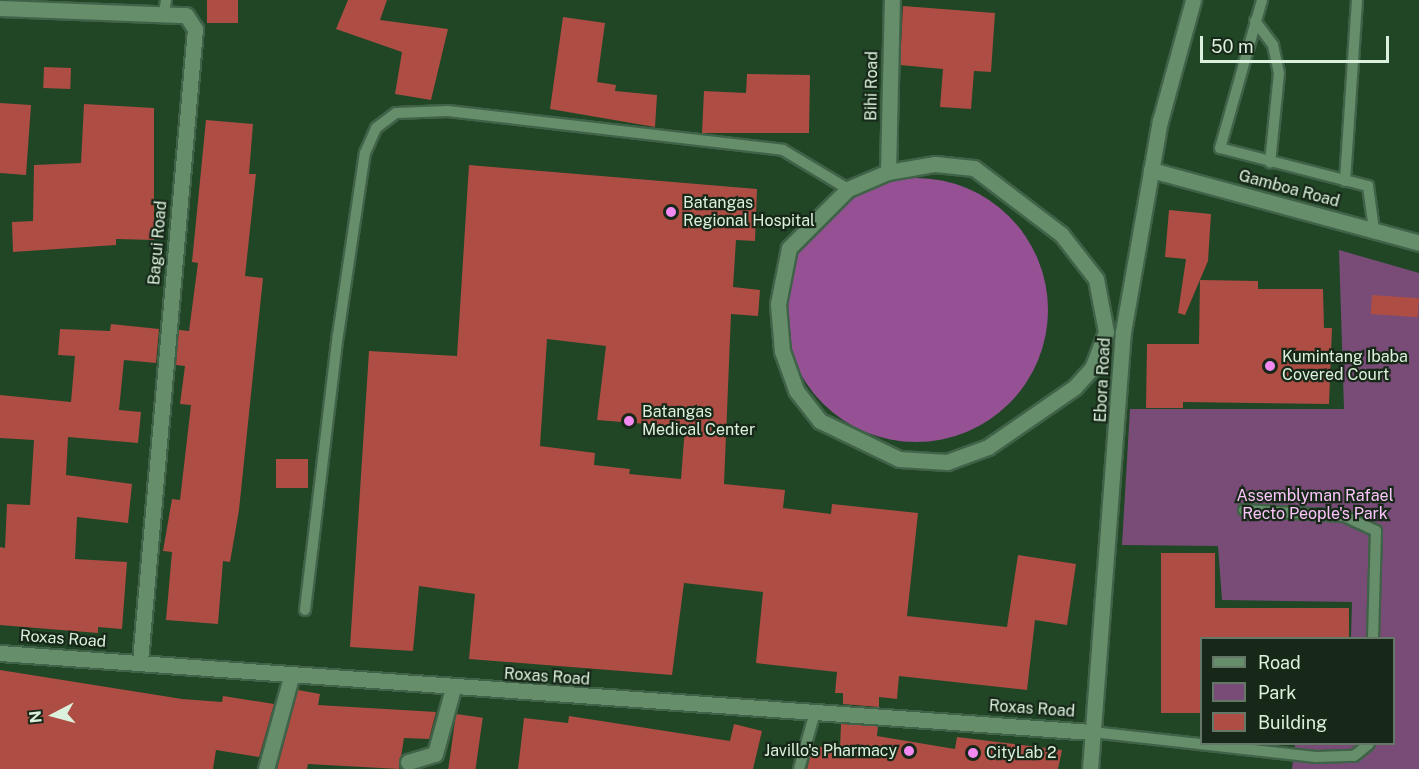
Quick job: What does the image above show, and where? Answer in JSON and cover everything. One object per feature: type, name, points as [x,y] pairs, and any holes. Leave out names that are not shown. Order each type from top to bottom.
[{"type":"street","name":"Bihi Road","points":[[888,172],[892,0]]},
{"type":"street","name":"Ebora Road","points":[[1090,769],[1123,332],[1150,170],[1193,0]]},
{"type":"street","name":"Bagui Road","points":[[0,8],[165,7],[186,15],[192,21],[194,50],[140,662]]},
{"type":"street","points":[[935,164],[974,168],[1031,206],[1061,234],[1096,279],[1106,332],[1092,368],[1075,387],[988,447],[947,462],[899,459],[861,446],[820,421],[796,390],[782,351],[778,304],[789,248],[848,189],[888,172],[935,164]]},
{"type":"street","name":"Gamboa Road","points":[[1150,170],[1419,243]]},
{"type":"street","points":[[1106,332],[1123,332]]},
{"type":"street","name":"Roxas Road","points":[[0,652],[140,662],[291,677],[1092,732]]},
{"type":"street","points":[[266,769],[291,677]]},
{"type":"street","points":[[408,762],[435,754],[453,688]]},
{"type":"lane","points":[[1262,0],[1220,148],[1345,181],[1372,191],[1374,230]]},
{"type":"lane","points":[[1345,181],[1357,0]]},
{"type":"lane","points":[[1255,21],[1273,45],[1278,73],[1270,163]]},
{"type":"lane","points":[[305,610],[339,324],[365,153],[376,128],[396,113],[448,111],[783,150],[848,189]]},
{"type":"lane","points":[[1244,510],[1344,516],[1376,531],[1373,637]]},
{"type":"lane","points":[[799,769],[815,712]]},
{"type":"lane","points":[[1092,732],[1200,744]]},
{"type":"lane","points":[[1208,745],[1316,757],[1354,756],[1369,745]]},
{"type":"green space","name":"Assemblyman Rafael Recto People's Park","points":[[1339,250],[1419,273],[1419,769],[1292,769],[1295,745],[1395,745],[1395,637],[1351,637],[1352,602],[1222,600],[1218,546],[1122,545],[1130,409],[1344,409]]},
{"type":"shaded area","points":[[916,178],[942,181],[966,188],[1000,208],[1018,226],[1038,260],[1045,284],[1048,310],[1045,336],[1038,360],[1018,394],[1000,412],[966,432],[942,439],[916,442],[890,439],[866,432],[832,412],[814,394],[794,360],[787,336],[784,310],[787,284],[794,260],[814,226],[832,208],[866,188],[890,181]]},
{"type":"building","points":[[207,0],[238,0],[238,23],[207,23]]},
{"type":"building","points":[[348,0],[387,0],[380,20],[448,29],[431,100],[395,94],[402,52],[336,29]]},
{"type":"building","points":[[903,6],[995,13],[991,72],[974,71],[971,109],[940,107],[943,69],[900,65]]},
{"type":"building","points":[[563,17],[605,23],[597,82],[616,85],[615,91],[657,95],[655,127],[550,109]]},
{"type":"building","points":[[44,67],[71,68],[70,89],[43,88]]},
{"type":"building","points":[[747,74],[810,75],[809,133],[702,133],[704,91],[746,93]]},
{"type":"building","points":[[0,103],[31,105],[26,175],[0,173]]},
{"type":"building","points":[[84,104],[154,108],[154,240],[116,239],[116,245],[13,252],[12,222],[33,221],[34,165],[81,163]]},
{"type":"building","points":[[206,120],[253,124],[249,174],[256,174],[245,276],[263,278],[239,510],[230,562],[223,561],[218,624],[166,620],[172,552],[163,551],[172,499],[180,500],[191,405],[180,404],[185,366],[176,365],[179,330],[189,331],[198,263],[192,262]]},
{"type":"building","points":[[469,165],[757,189],[755,241],[736,240],[733,287],[760,290],[758,316],[731,314],[724,484],[785,490],[783,508],[831,514],[832,504],[918,513],[907,616],[1007,627],[1018,555],[1076,564],[1067,625],[1035,620],[1027,690],[899,676],[897,699],[879,697],[879,707],[843,704],[843,693],[835,693],[837,672],[756,663],[763,592],[684,583],[672,675],[469,659],[475,594],[419,586],[413,651],[350,647],[369,351],[457,356]],"holes":[[[547,339],[606,346],[597,420],[685,427],[681,479],[629,474],[630,469],[594,465],[595,453],[540,446]]]},
{"type":"building","points":[[1169,210],[1211,214],[1208,261],[1185,315],[1178,313],[1186,259],[1165,257]]},
{"type":"building","points":[[1200,280],[1258,281],[1258,289],[1323,289],[1324,328],[1332,328],[1329,404],[1183,402],[1183,408],[1146,408],[1147,344],[1199,344]]},
{"type":"building","points":[[1372,295],[1419,298],[1418,317],[1371,314]]},
{"type":"building","points":[[111,324],[159,329],[156,363],[124,360],[119,410],[141,412],[138,443],[68,437],[66,475],[132,484],[128,523],[77,517],[75,559],[127,562],[122,629],[98,627],[98,633],[0,625],[0,547],[5,548],[7,504],[30,505],[34,440],[0,438],[0,395],[71,402],[75,356],[58,355],[60,329],[110,331]]},
{"type":"building","points":[[276,459],[308,459],[308,488],[276,488]]},
{"type":"building","points":[[1161,553],[1215,553],[1215,608],[1349,608],[1349,637],[1200,637],[1200,713],[1161,713]]},
{"type":"building","points":[[0,670],[182,699],[222,702],[223,696],[274,704],[259,757],[216,750],[213,769],[0,769]]},
{"type":"building","points":[[298,690],[320,694],[318,705],[436,712],[429,739],[404,738],[399,769],[308,764],[307,769],[277,769]]},
{"type":"building","points":[[456,714],[483,718],[476,769],[448,769]]},
{"type":"building","points":[[569,716],[730,741],[734,724],[762,731],[753,769],[518,769],[524,718],[568,723]]},
{"type":"building","points":[[841,724],[878,726],[877,736],[955,749],[957,737],[1062,750],[1058,769],[807,769],[813,746],[840,749]]},
{"type":"place","name":"Batangas Regional Hospital","points":[[671,212]]},
{"type":"place","name":"Kumintang Ibaba Covered Court","points":[[1270,366]]},
{"type":"place","name":"Batangas Medical Center","points":[[629,421]]},
{"type":"place","name":"Javillo's Pharmacy","points":[[909,751]]},
{"type":"place","name":"CityLab 2","points":[[973,753]]}]
